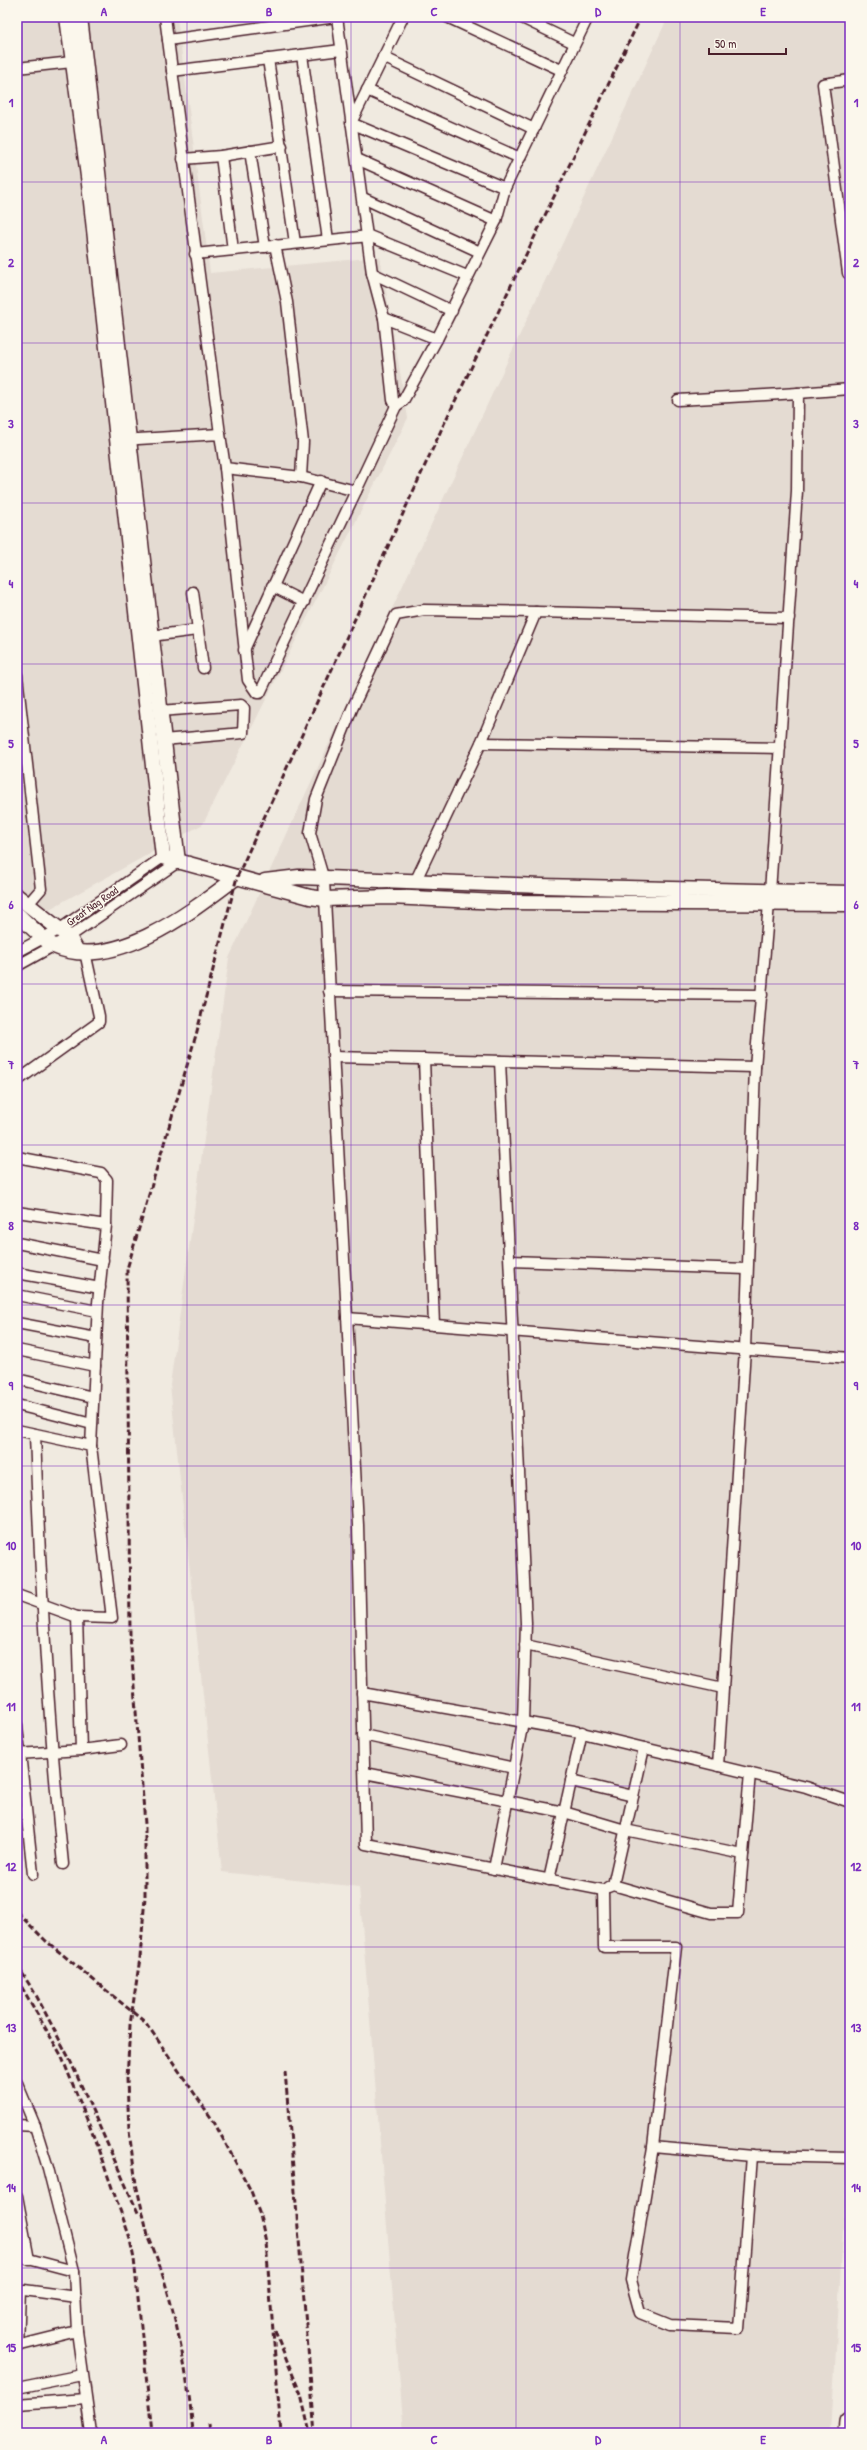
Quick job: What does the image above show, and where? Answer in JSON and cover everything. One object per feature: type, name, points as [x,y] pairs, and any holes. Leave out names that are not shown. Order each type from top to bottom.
[{"type":"highway","points":[[849,2433],[850,2423]]},
{"type":"main road","points":[[66,17],[122,440],[151,636],[178,862]]},
{"type":"main road","points":[[80,17],[163,857],[310,897],[325,899],[388,897],[493,902],[770,898],[850,893]]},
{"type":"main road","points":[[81,952],[65,933],[22,900],[17,914],[49,941],[81,952],[114,948],[177,922],[237,877]]},
{"type":"main road","points":[[259,882],[299,877],[324,880],[415,882],[770,898],[850,904]]},
{"type":"street","points":[[165,17],[195,254],[225,468],[244,650],[250,686],[257,693],[260,693],[396,406],[403,401],[452,311],[496,221],[505,188],[574,43],[588,17]]},
{"type":"street","points":[[168,40],[336,17],[369,236],[372,273],[384,318],[393,400],[396,406]]},
{"type":"street","points":[[351,123],[403,17]]},
{"type":"street","points":[[448,17],[561,70]]},
{"type":"street","points":[[520,17],[574,43]]},
{"type":"street","points":[[172,71],[341,50]]},
{"type":"street","points":[[302,55],[328,240]]},
{"type":"street","points":[[383,57],[534,129]]},
{"type":"street","points":[[268,59],[282,146],[295,243]]},
{"type":"street","points":[[17,68],[72,62]]},
{"type":"street","points":[[850,80],[823,84],[848,273],[850,273]]},
{"type":"street","points":[[367,90],[520,158]]},
{"type":"street","points":[[351,123],[505,188]]},
{"type":"street","points":[[183,159],[221,156],[282,146]]},
{"type":"street","points":[[250,151],[270,246],[287,302],[303,442],[301,477]]},
{"type":"street","points":[[221,156],[233,250]]},
{"type":"street","points":[[357,159],[496,221]]},
{"type":"street","points":[[363,198],[480,252]]},
{"type":"street","points":[[195,254],[369,236],[468,276]]},
{"type":"street","points":[[372,273],[452,311]]},
{"type":"street","points":[[384,318],[437,338]]},
{"type":"street","points":[[678,400],[798,393],[850,388]]},
{"type":"street","points":[[718,1766],[745,1349],[755,1067],[770,898],[797,491],[798,393]]},
{"type":"street","points":[[122,440],[220,434]]},
{"type":"street","points":[[225,468],[301,477],[356,491]]},
{"type":"street","points":[[244,650],[272,586],[279,577],[321,481]]},
{"type":"street","points":[[272,586],[304,602]]},
{"type":"street","points":[[193,592],[203,668]]},
{"type":"street","points":[[750,1774],[738,1913],[711,1913],[613,1885],[603,1890],[366,1844],[358,1525],[324,880],[310,833],[316,799],[352,709],[396,615],[424,610],[788,618]]},
{"type":"street","points":[[415,882],[481,743],[536,612]]},
{"type":"street","points":[[151,636],[197,630]]},
{"type":"street","points":[[17,676],[41,889],[22,900]]},
{"type":"street","points":[[159,711],[241,705],[244,708],[243,733],[163,740]]},
{"type":"street","points":[[481,743],[780,748]]},
{"type":"street","points":[[65,933],[163,857]]},
{"type":"street","name":"Great Nag Road","points":[[17,966],[49,941],[65,933],[178,862]]},
{"type":"street","points":[[17,952],[49,941]]},
{"type":"street","points":[[17,1081],[98,1022],[81,952]]},
{"type":"street","points":[[329,991],[762,995]]},
{"type":"street","points":[[333,1057],[755,1067]]},
{"type":"street","points":[[424,1059],[434,1325]]},
{"type":"street","points":[[494,1869],[523,1722],[525,1645],[510,1260],[500,1061]]},
{"type":"street","points":[[17,1157],[101,1173],[107,1180],[106,1225],[97,1311],[91,1446],[112,1618],[77,1617],[17,1595]]},
{"type":"street","points":[[17,1212],[106,1225]]},
{"type":"street","points":[[17,1243],[102,1260]]},
{"type":"street","points":[[510,1260],[747,1268]]},
{"type":"street","points":[[17,1273],[100,1288]]},
{"type":"street","points":[[17,1295],[97,1311]]},
{"type":"street","points":[[347,1318],[850,1358]]},
{"type":"street","points":[[17,1323],[96,1338]]},
{"type":"street","points":[[17,1350],[95,1366]]},
{"type":"street","points":[[17,1379],[93,1397]]},
{"type":"street","points":[[17,1405],[92,1424]]},
{"type":"street","points":[[17,1430],[91,1446]]},
{"type":"street","points":[[35,1434],[41,1604],[51,1752],[63,1864]]},
{"type":"street","points":[[77,1617],[81,1750]]},
{"type":"street","points":[[525,1645],[723,1688]]},
{"type":"street","points":[[362,1693],[582,1732],[806,1787],[850,1802]]},
{"type":"street","points":[[17,1725],[33,1874]]},
{"type":"street","points":[[548,1880],[582,1732]]},
{"type":"street","points":[[363,1734],[514,1768]]},
{"type":"street","points":[[19,1754],[81,1750],[121,1745]]},
{"type":"street","points":[[613,1885],[644,1748]]},
{"type":"street","points":[[364,1773],[564,1812],[625,1830],[743,1854]]},
{"type":"street","points":[[571,1781],[633,1796]]},
{"type":"street","points":[[603,1890],[604,1948],[676,1947],[653,2147],[631,2280],[640,2313],[670,2325],[739,2328],[752,2156]]},
{"type":"street","points":[[17,2083],[34,2126],[48,2168],[74,2271],[77,2331],[91,2433]]},
{"type":"street","points":[[17,2125],[34,2126]]},
{"type":"street","points":[[653,2147],[752,2156],[850,2158]]},
{"type":"street","points":[[17,2196],[29,2260]]},
{"type":"street","points":[[17,2256],[74,2271]]},
{"type":"street","points":[[76,2297],[24,2290],[20,2291],[17,2346],[77,2331]]},
{"type":"street","points":[[17,2388],[82,2375]]},
{"type":"street","points":[[17,2404],[86,2400]]},
{"type":"shaded area","points":[[17,17],[177,17],[210,273],[380,257],[408,418],[203,824],[17,927]]},
{"type":"shaded area","points":[[668,17],[850,17],[850,2115],[831,2433],[404,2433],[359,1887],[222,1872],[170,1385],[229,958]]},
{"type":"railway","points":[[148,2235],[136,2184],[129,2131],[127,2079],[130,2025],[140,1958],[145,1897],[145,1824],[130,1636],[127,1269],[196,1035],[237,877],[443,426],[641,17]]},
{"type":"railway","points":[[17,1912],[46,1941],[146,2023],[214,2122],[251,2191],[260,2215],[266,2242],[281,2433]]},
{"type":"railway","points":[[17,1965],[36,1995],[69,2058],[139,2215]]},
{"type":"railway","points":[[17,1979],[61,2055],[92,2132],[129,2235],[134,2259],[152,2433]]},
{"type":"railway","points":[[285,2071],[315,2433]]},
{"type":"railway","points":[[146,2231],[164,2278],[171,2304],[183,2357],[193,2433]]},
{"type":"railway","points":[[275,2331],[301,2395],[310,2433]]},
{"type":"railway","points":[[209,2423],[210,2433]]}]
